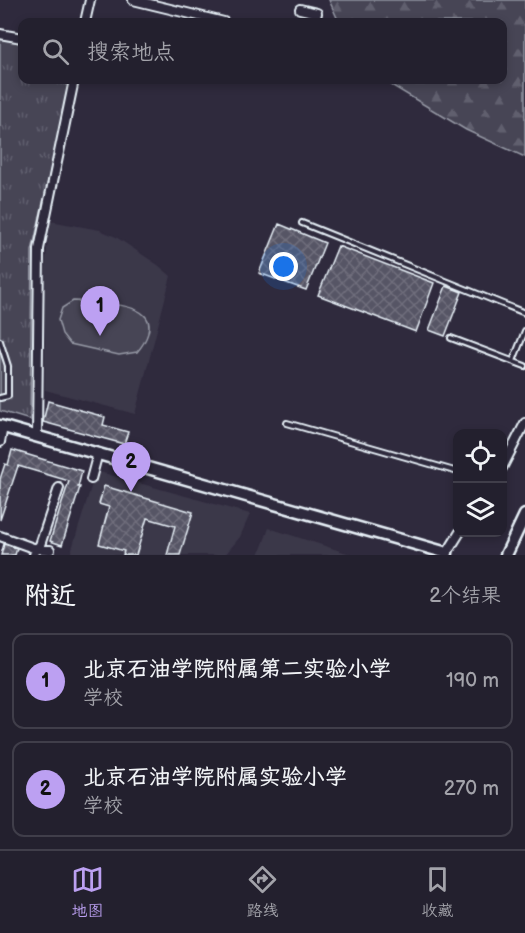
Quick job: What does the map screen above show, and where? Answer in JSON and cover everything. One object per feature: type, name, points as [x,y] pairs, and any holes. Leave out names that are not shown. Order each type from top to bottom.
[{"type":"street","points":[[86,18],[90,0]]},
{"type":"street","points":[[133,0],[207,18]]},
{"type":"street","points":[[300,9],[317,13],[316,18]]},
{"type":"street","points":[[0,34],[18,37]]},
{"type":"street","points":[[37,436],[39,249],[73,84]]},
{"type":"street","points":[[507,458],[525,423]]},
{"type":"street","points":[[0,442],[2,426],[446,554],[457,537]]},
{"type":"street","points":[[91,479],[98,453]]},
{"type":"street","points":[[35,552],[40,545],[59,488]]},
{"type":"street","points":[[506,555],[525,515]]},
{"type":"street","points":[[0,536],[35,552],[50,550]]},
{"type":"lane","points":[[302,223],[525,313]]},
{"type":"lane","points":[[513,362],[525,331]]},
{"type":"lane","points":[[451,338],[525,366]]},
{"type":"lane","points":[[0,341],[8,366],[8,396],[0,398]]},
{"type":"lane","points":[[287,423],[453,471]]},
{"type":"shaded area","points":[[50,221],[100,230],[116,237],[171,276],[135,414],[45,390],[45,267]]},
{"type":"shaded area","points":[[96,471],[250,514],[240,537],[225,555],[70,555]]},
{"type":"shaded area","points":[[269,528],[353,555],[259,555]]},
{"type":"green space","points":[[329,0],[525,0],[525,157],[466,130],[390,84],[507,84],[507,18],[337,18]]},
{"type":"green space","points":[[0,32],[18,40],[18,84],[70,84],[32,251],[30,420],[0,411]]},
{"type":"green space","points":[[73,301],[110,303],[137,310],[147,318],[149,323],[143,344],[137,352],[119,355],[70,344],[62,334],[58,320],[62,308]]},
{"type":"building","points":[[279,224],[325,243],[306,290],[259,273]]},
{"type":"building","points":[[338,246],[434,283],[416,332],[318,295]]},
{"type":"building","points":[[446,286],[462,292],[445,336],[429,330]]},
{"type":"building","points":[[48,401],[105,417],[103,425],[128,432],[124,444],[43,422]]},
{"type":"building","points":[[12,450],[82,471],[78,487],[80,487],[62,545],[50,541],[69,481],[18,466],[0,520],[0,479],[5,464],[8,465]]},
{"type":"building","points":[[104,486],[193,512],[180,555],[167,555],[175,526],[147,518],[136,555],[123,555],[124,551],[99,544],[109,507],[99,504]]},
{"type":"building","points":[[4,544],[17,548],[15,555],[1,555]]},
{"type":"place","name":"北京石油学院附属第二实验小学","points":[[100,336]]},
{"type":"place","name":"北京石油学院附属实验小学","points":[[131,492]]}]
